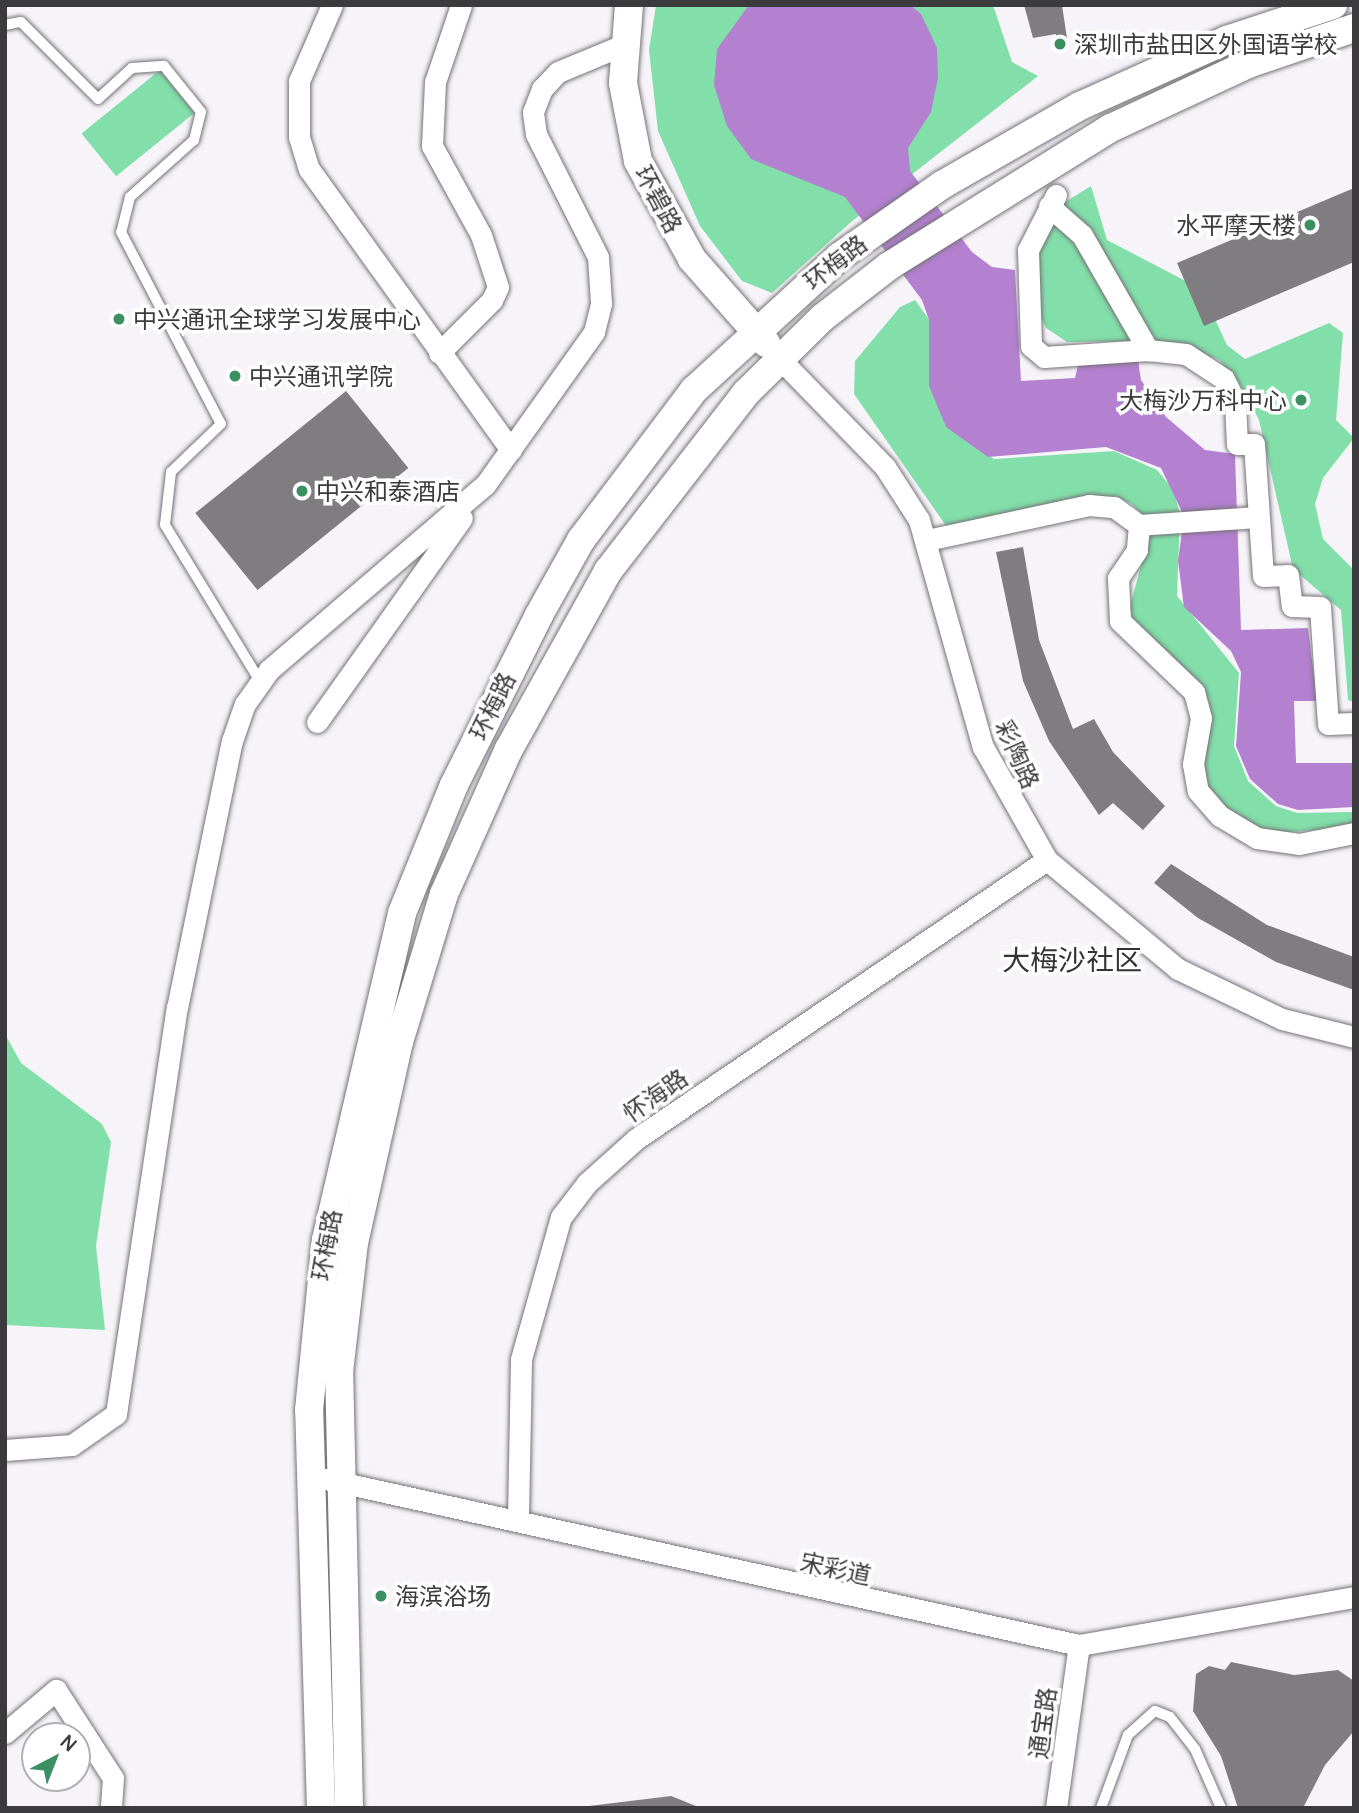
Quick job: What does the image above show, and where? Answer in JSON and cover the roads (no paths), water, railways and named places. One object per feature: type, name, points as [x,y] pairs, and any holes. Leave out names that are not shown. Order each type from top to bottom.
[{"type":"main road","name":"环碧路","points":[[629,5],[623,46],[627,123],[653,194],[692,259],[780,359]]},
{"type":"main road","name":"环梅路","points":[[321,1808],[312,1476],[312,1348],[326,1240],[374,1013],[421,864],[508,671],[581,540],[664,426],[753,330],[866,237],[942,185],[1153,71],[1333,5]]},
{"type":"main road","name":"环梅路","points":[[349,1808],[339,1482],[346,1286],[399,1042],[444,894],[509,749],[608,571],[688,460],[780,359],[889,266],[964,216],[1178,95],[1354,28]]},
{"type":"street","points":[[332,5],[299,81],[298,124],[309,169],[512,450]]},
{"type":"street","points":[[439,352],[492,300],[498,287],[481,235],[432,146],[435,82],[461,5]]},
{"type":"street","points":[[317,722],[588,343],[601,303],[590,230],[536,134],[537,99],[569,65],[623,46]]},
{"type":"street","points":[[1148,350],[1082,235],[1053,201],[1032,238],[1025,280],[1037,354],[1148,350],[1186,354],[1224,379],[1235,402],[1237,444],[1254,444],[1263,576],[1288,575],[1292,606],[1320,607],[1328,724],[1354,723]]},
{"type":"street","name":"彩陶路","points":[[780,359],[885,467],[927,540],[983,747],[1046,860],[1123,930],[1178,969],[1282,1019],[1354,1037]]},
{"type":"street","points":[[5,1450],[72,1445],[117,1414],[177,1008],[232,741],[260,681],[485,485]]},
{"type":"street","points":[[927,540],[1089,505],[1114,507],[1139,525],[1258,517]]},
{"type":"street","points":[[1139,525],[1137,550],[1118,578],[1114,600],[1120,621],[1194,692],[1201,718],[1193,764],[1198,790],[1220,816],[1257,838],[1298,844],[1354,832]]},
{"type":"street","name":"怀海路","points":[[518,1517],[521,1359],[561,1217],[587,1183],[636,1139],[1046,860]]},
{"type":"street","name":"宋彩道","points":[[312,1476],[518,1517],[722,1572],[1079,1645],[1354,1597]]},
{"type":"street","name":"通宝路","points":[[1056,1808],[1079,1645]]},
{"type":"street","points":[[5,1732],[56,1690],[113,1778],[111,1808]]},
{"type":"lane","points":[[5,25],[21,22],[98,99],[132,68],[164,66],[201,112],[194,141],[130,197],[121,232],[221,424],[171,472],[165,525],[260,681]]},
{"type":"lane","points":[[1101,1808],[1128,1735],[1155,1711],[1170,1717],[1195,1749],[1221,1808]]},
{"type":"place","name":"深圳市盐田区外国语学校","points":[[1060,44]]},
{"type":"place","name":"水平摩天楼","points":[[1310,225]]},
{"type":"place","name":"中兴通讯全球学习发展中心","points":[[119,319]]},
{"type":"place","name":"中兴通讯学院","points":[[235,376]]},
{"type":"place","name":"大梅沙万科中心","points":[[1301,400]]},
{"type":"place","name":"中兴和泰酒店","points":[[302,491]]},
{"type":"place","name":"海滨浴场","points":[[381,1596]]},
{"type":"district","name":"大梅沙社区","points":[[1072,959]]}]
